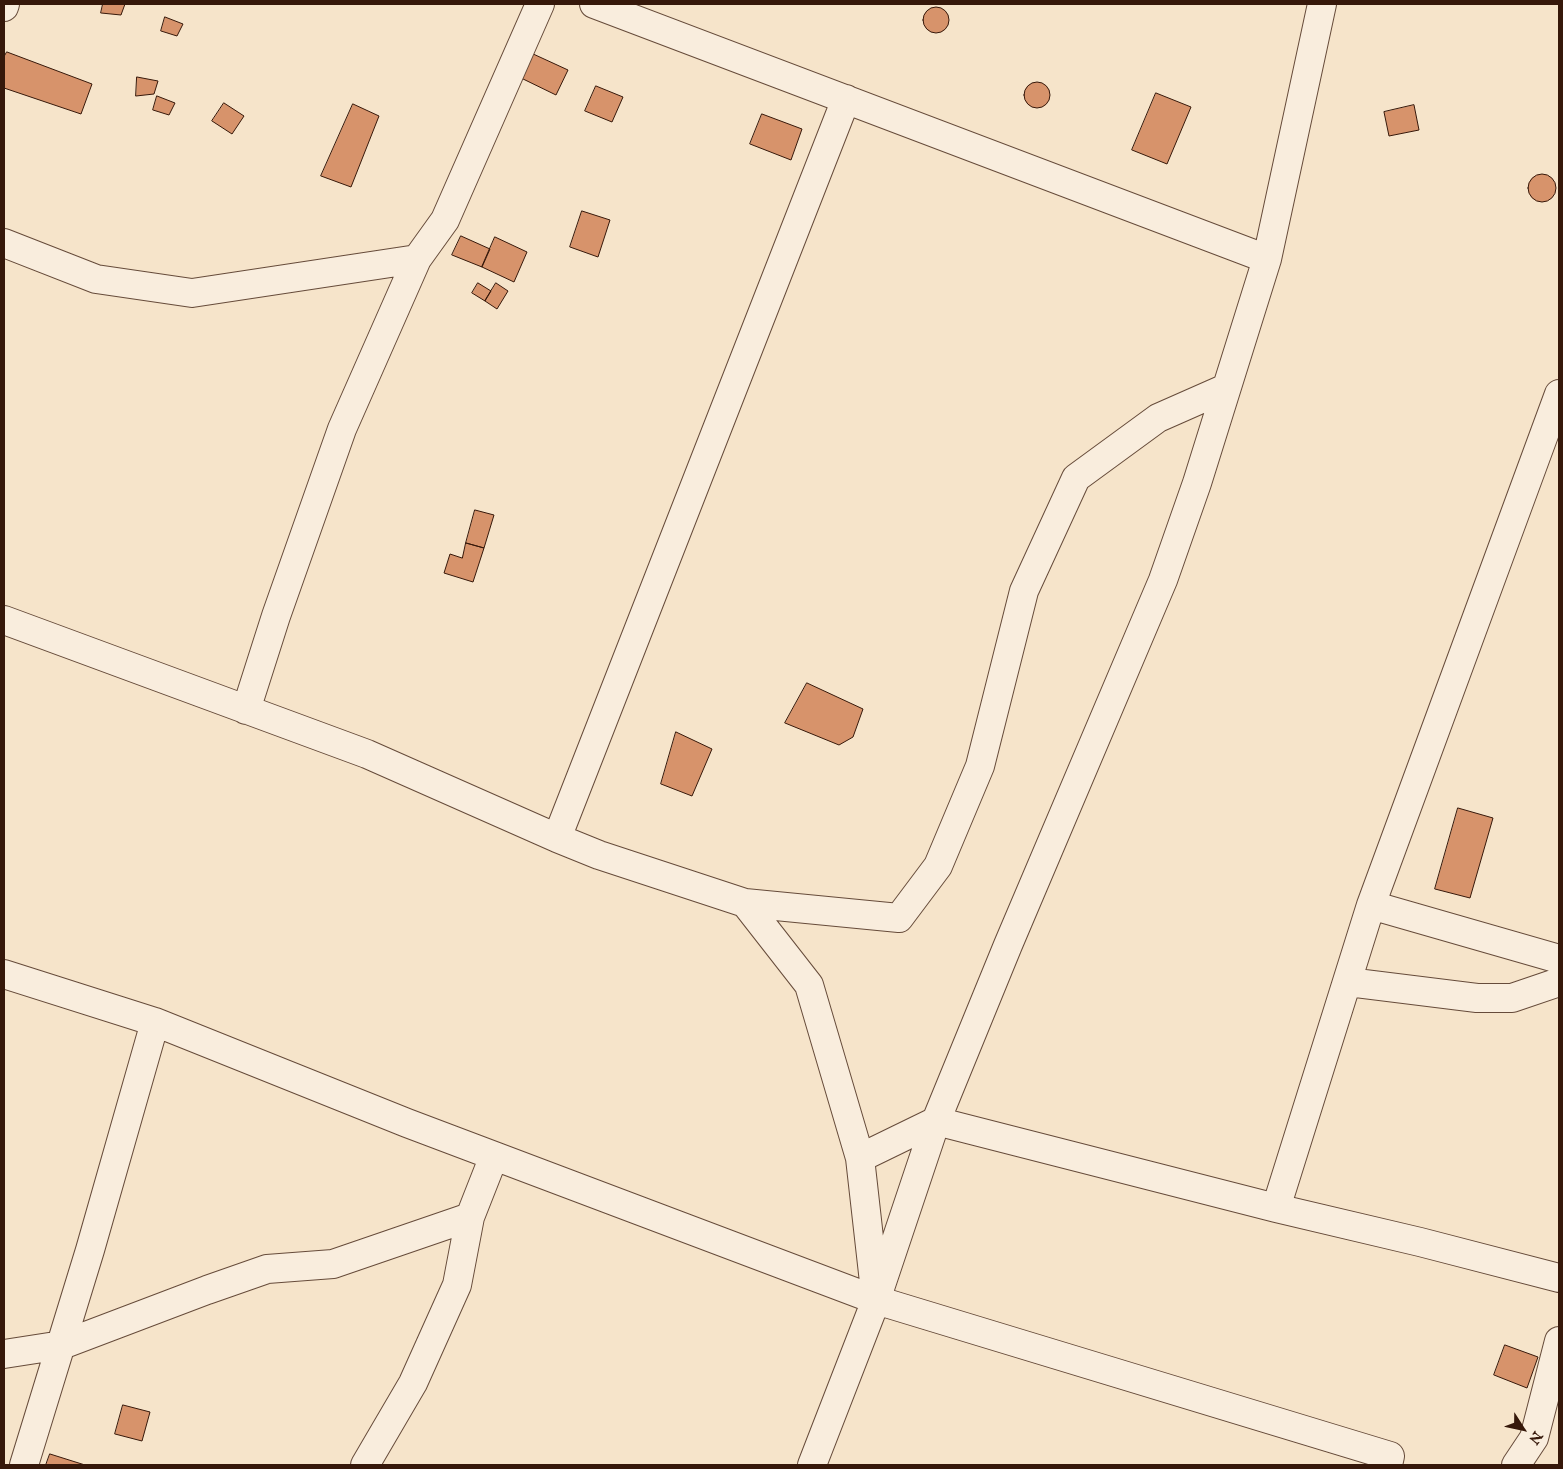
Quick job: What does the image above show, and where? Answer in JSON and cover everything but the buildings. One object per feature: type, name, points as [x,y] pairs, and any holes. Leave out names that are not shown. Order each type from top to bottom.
[{"type":"street","points":[[246,710],[276,616],[342,429],[417,260],[445,220],[540,4]]},
{"type":"street","points":[[594,4],[1267,259]]},
{"type":"street","points":[[812,1465],[876,1300],[936,1121],[1008,945],[1164,580],[1197,483],[1267,259],[1322,4]]},
{"type":"street","points":[[557,838],[846,99]]},
{"type":"street","points":[[4,243],[96,279],[192,293],[417,260]]},
{"type":"street","points":[[4,620],[367,754],[599,855],[745,903],[899,918],[938,866],[980,766],[1024,591],[1076,478],[1158,418],[1226,388]]},
{"type":"street","points":[[1276,1208],[1371,905],[1559,394]]},
{"type":"street","points":[[745,903],[809,985],[860,1158],[876,1300]]},
{"type":"street","points":[[1371,905],[1559,959]]},
{"type":"street","points":[[4,974],[155,1022],[407,1123],[876,1300],[1390,1456],[1388,1465]]},
{"type":"street","points":[[1348,982],[1476,998],[1512,998],[1559,982]]},
{"type":"street","points":[[24,1465],[62,1346],[155,1022]]},
{"type":"street","points":[[860,1158],[936,1121],[1559,1278]]},
{"type":"street","points":[[365,1465],[414,1383],[457,1286],[470,1217],[494,1156]]},
{"type":"street","points":[[4,1354],[62,1346],[267,1269],[333,1264],[470,1217]]},
{"type":"street","points":[[1516,1465],[1534,1438],[1559,1341]]}]
